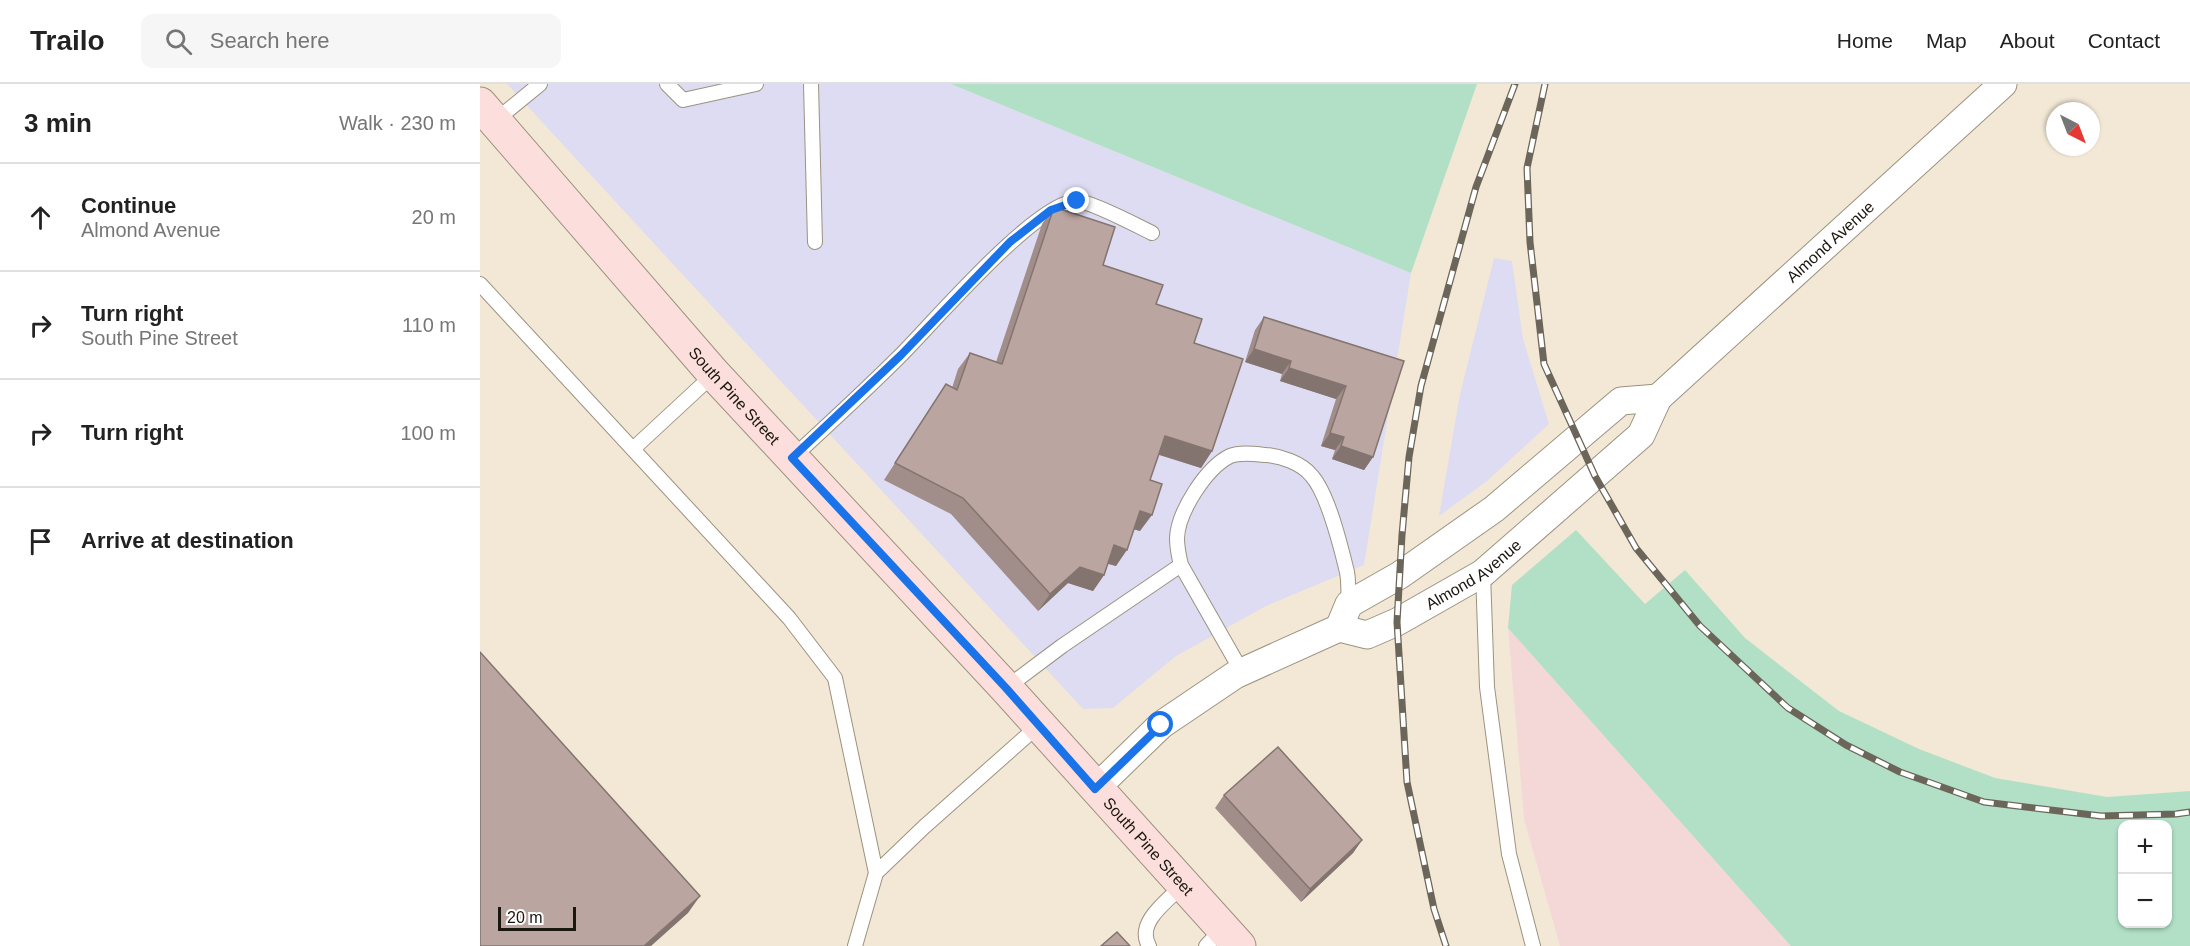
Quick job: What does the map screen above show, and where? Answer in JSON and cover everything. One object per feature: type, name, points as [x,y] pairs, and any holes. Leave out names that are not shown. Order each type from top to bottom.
[{"type":"main road","name":"South Pine Street","points":[[488,112],[714,374],[1006,688],[1095,789],[1184,884],[1223,940]]},
{"type":"street","name":"Almond Avenue","points":[[1344,616],[1367,635],[1397,622],[1483,573],[1641,435],[1658,398],[2003,84]]},
{"type":"street","points":[[1095,789],[1161,725],[1242,672],[1344,616],[1494,509],[1621,401],[1658,398]]},
{"type":"lane","points":[[488,112],[540,84]]},
{"type":"lane","points":[[667,84],[683,100],[756,84]]},
{"type":"lane","points":[[811,84],[815,242]]},
{"type":"lane","points":[[792,458],[901,355],[1010,242],[1051,210],[1077,201],[1099,208],[1152,233]]},
{"type":"lane","points":[[480,284],[789,618],[835,678],[876,873],[855,946]]},
{"type":"lane","points":[[633,449],[714,374]]},
{"type":"lane","points":[[1242,672],[1180,566],[1177,538],[1182,516],[1204,479],[1232,455],[1274,455],[1301,466],[1311,475],[1324,494],[1347,574],[1344,616]]},
{"type":"lane","points":[[1006,688],[1062,645],[1180,566]]},
{"type":"lane","points":[[1483,573],[1486,687],[1507,843],[1533,946]]},
{"type":"lane","points":[[876,873],[1039,725]]},
{"type":"lane","points":[[1149,946],[1144,935],[1148,921],[1184,884]]},
{"type":"shaded area","points":[[507,84],[951,84],[1411,273],[1364,565],[1266,606],[1176,656],[1113,708],[1083,709]]},
{"type":"shaded area","points":[[1494,258],[1512,261],[1523,339],[1549,424],[1487,481],[1439,516],[1460,394]]},
{"type":"shaded area","points":[[1508,628],[1791,946],[1560,946],[1524,819]]},
{"type":"green space","points":[[951,84],[1477,84],[1411,273]]},
{"type":"green space","points":[[1576,530],[1645,604],[1685,570],[1745,638],[1839,711],[1919,749],[1995,778],[2107,797],[2190,791],[2190,946],[1791,946],[1508,628],[1512,585]]},
{"type":"building","points":[[1054,207],[1115,227],[1103,265],[1163,285],[1156,304],[1202,319],[1194,343],[1243,359],[1212,451],[1165,436],[1150,480],[1162,484],[1152,515],[1140,511],[1127,550],[1114,545],[1104,575],[1080,567],[1050,594],[963,498],[895,463],[946,384],[957,390],[970,353],[1002,364]]},
{"type":"building","points":[[1264,317],[1404,361],[1373,457],[1341,446],[1344,437],[1330,433],[1346,386],[1289,368],[1291,361],[1254,349]]},
{"type":"building","points":[[480,652],[700,896],[644,946],[480,946]]},
{"type":"building","points":[[1278,747],[1362,840],[1310,889],[1224,795]]},
{"type":"building","points":[[1117,932],[1130,946],[1101,946]]},
{"type":"railway","points":[[1446,946],[1434,909],[1407,782],[1397,622],[1402,535],[1409,457],[1421,386],[1476,187],[1515,84]]},
{"type":"railway","points":[[1545,84],[1527,168],[1530,242],[1544,364],[1595,476],[1636,548],[1700,626],[1788,708],[1846,745],[1900,772],[1984,802],[2101,816],[2190,812]]},
{"type":"route","points":[[1077,201],[1051,210],[1010,242],[901,355],[792,458],[1006,688],[1095,789],[1161,725]]}]
